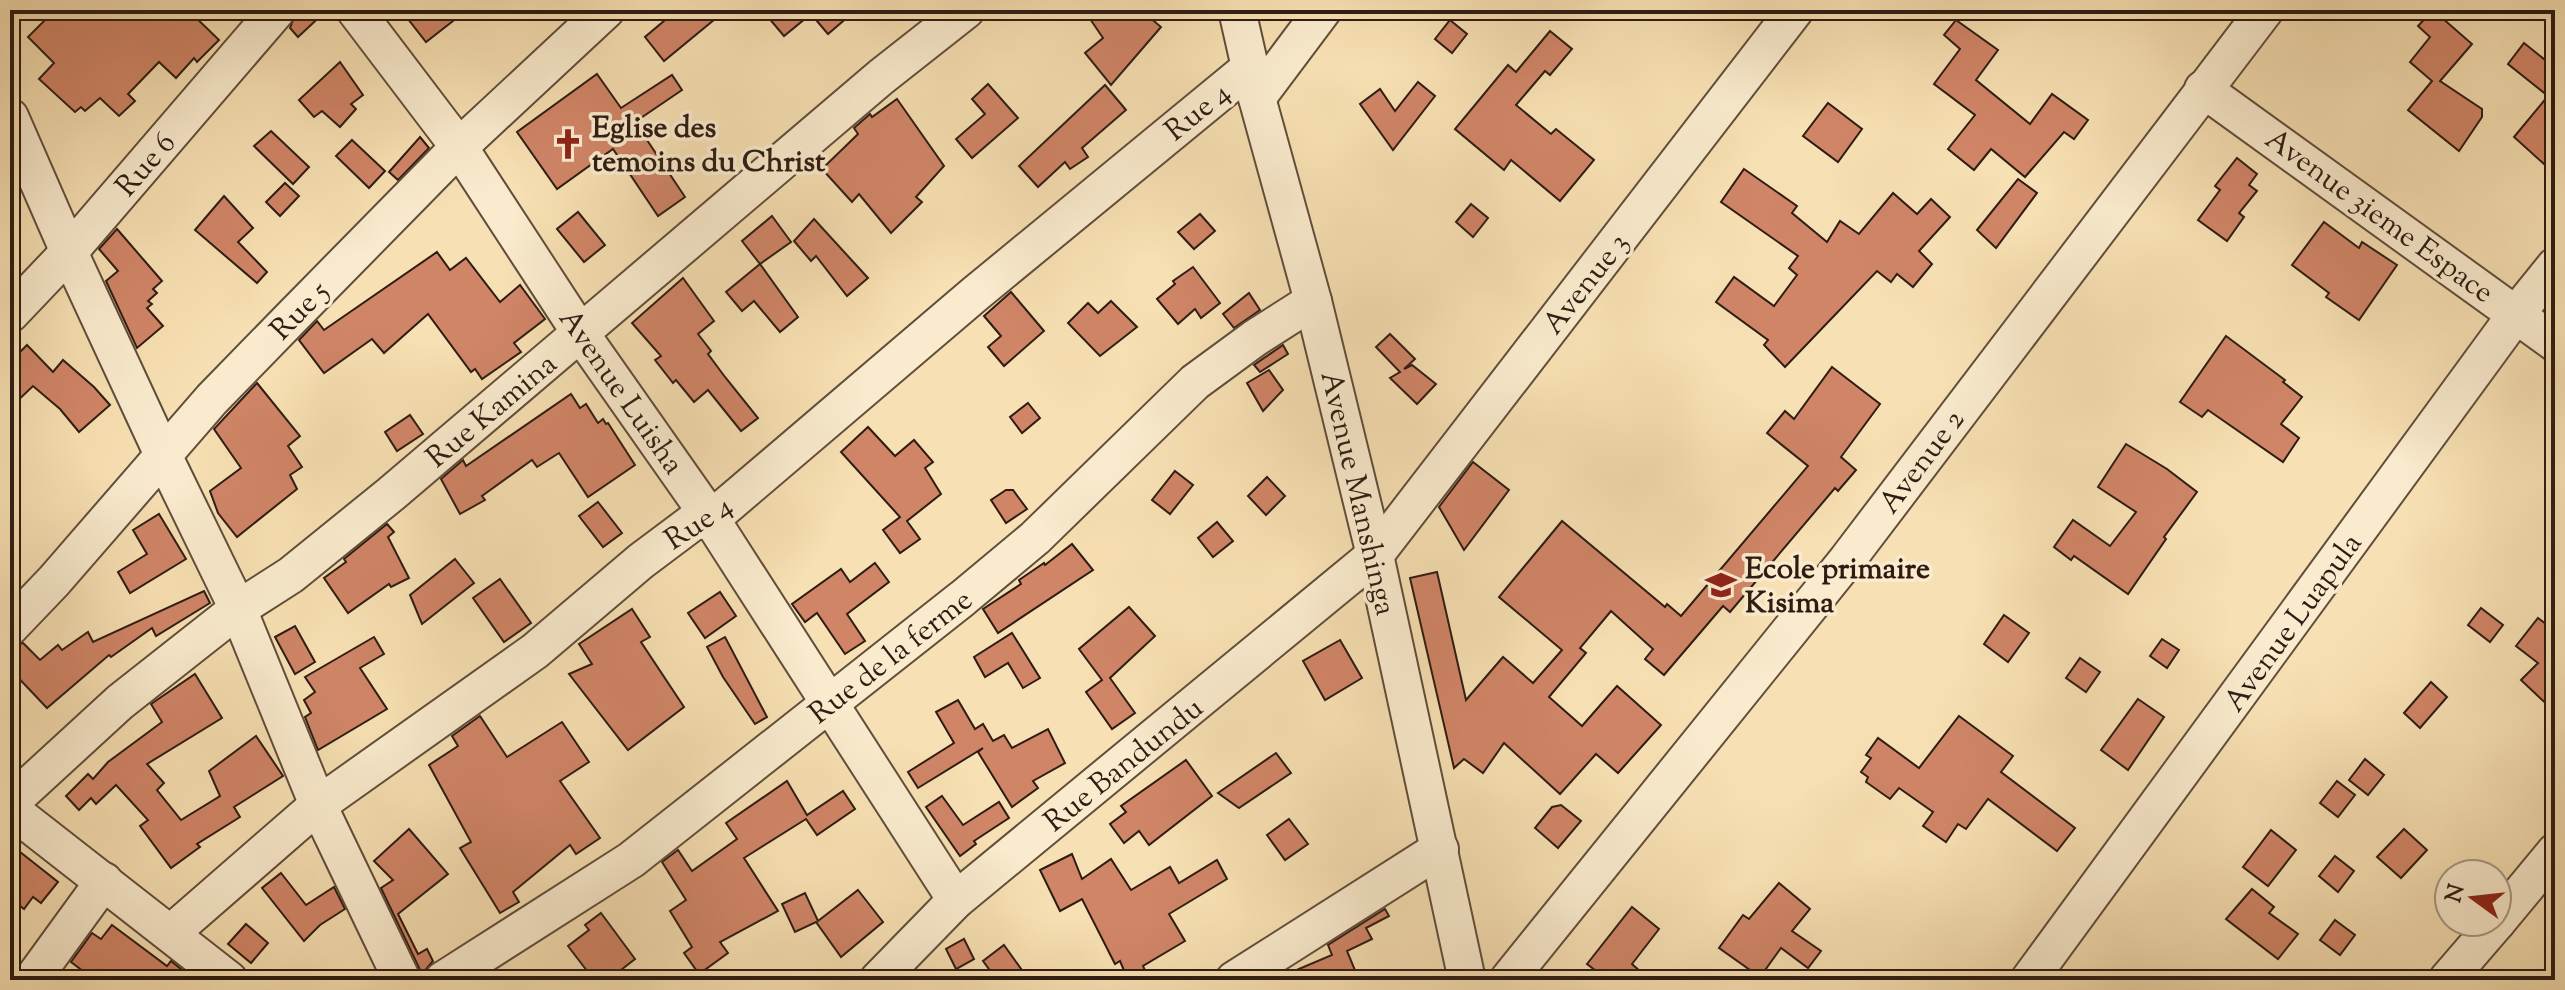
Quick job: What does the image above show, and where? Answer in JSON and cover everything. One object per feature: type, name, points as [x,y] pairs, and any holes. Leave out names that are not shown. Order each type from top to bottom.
[{"type":"street","name":"Rue 6","points":[[10,314],[69,252],[277,10]]},
{"type":"street","name":"Avenue Luisha","points":[[355,10],[459,147],[581,334],[711,519],[956,900]]},
{"type":"street","name":"Rue 5","points":[[10,627],[164,457],[212,399],[459,147],[606,10]]},
{"type":"street","name":"Rue Kamina","points":[[10,806],[120,702],[238,609],[279,584],[313,557],[581,334],[881,77],[966,10]]},
{"type":"street","name":"Avenue Manshinga","points":[[1237,10],[1375,555],[1467,980]]},
{"type":"street","name":"Rue 4","points":[[171,933],[318,805],[535,651],[641,561],[693,522],[711,519],[975,294],[1254,83],[1323,10]]},
{"type":"street","name":"Avenue 3","points":[[1375,555],[1795,10]]},
{"type":"street","name":"Avenue 2","points":[[1508,980],[1847,560],[2265,10]]},
{"type":"street","name":"Avenue 3ieme Espace","points":[[2203,89],[2555,343]]},
{"type":"street","points":[[10,117],[69,252],[238,609],[318,805],[402,980]]},
{"type":"street","name":"Avenue Luapula","points":[[2029,980],[2517,313],[2555,266]]},
{"type":"street","name":"Rue de la ferme","points":[[443,980],[631,860],[1035,538],[1195,382],[1313,301]]},
{"type":"street","name":"Rue Bandundu","points":[[878,980],[956,900],[1375,555]]},
{"type":"street","points":[[10,806],[229,980]]},
{"type":"street","points":[[1234,980],[1440,849]]},
{"type":"street","points":[[2513,903],[2555,852]]},
{"type":"street","points":[[32,980],[104,881]]},
{"type":"street","points":[[2447,980],[2483,938]]},
{"type":"building","points":[[55,10],[188,10],[219,40],[197,62],[194,58],[176,78],[159,62],[128,94],[135,101],[119,116],[100,98],[85,111],[81,107],[75,112],[39,79],[54,63],[28,37]]},
{"type":"building","points":[[297,10],[327,10],[298,37],[290,28]]},
{"type":"building","points":[[401,10],[467,10],[426,42]]},
{"type":"building","points":[[677,10],[726,10],[664,61],[645,37]]},
{"type":"building","points":[[762,10],[856,10],[828,34],[811,14],[784,36]]},
{"type":"building","points":[[1084,10],[1141,10],[1161,27],[1111,85],[1085,53],[1103,38]]},
{"type":"building","points":[[2433,10],[2472,44],[2440,81],[2482,109],[2482,117],[2459,151],[2408,110],[2432,81],[2410,62],[2430,37],[2418,26]]},
{"type":"building","points":[[1450,20],[1467,34],[1452,53],[1435,39]]},
{"type":"building","points":[[1956,20],[1998,50],[1976,80],[2030,124],[2052,94],[2088,120],[2074,139],[2064,132],[2025,177],[1991,149],[1974,170],[1948,149],[1975,115],[1934,84],[1960,49],[1944,35]]},
{"type":"building","points":[[1550,31],[1572,49],[1550,75],[1545,71],[1516,105],[1551,134],[1556,129],[1594,160],[1560,201],[1511,160],[1504,170],[1455,129],[1508,65],[1516,72]]},
{"type":"building","points":[[2524,43],[2555,68],[2555,174],[2514,137],[2548,96],[2508,64]]},
{"type":"building","points":[[340,62],[363,95],[351,104],[356,109],[340,127],[322,111],[314,117],[299,100]]},
{"type":"building","points":[[597,74],[621,108],[672,75],[682,90],[635,122],[685,197],[658,216],[613,149],[557,189],[517,132]]},
{"type":"building","points":[[1418,82],[1435,96],[1393,150],[1360,104],[1380,89],[1395,111]]},
{"type":"building","points":[[988,84],[1018,118],[972,158],[956,139],[985,114],[972,99]]},
{"type":"building","points":[[1105,85],[1126,110],[1082,148],[1088,157],[1070,169],[1065,162],[1038,187],[1019,166]]},
{"type":"building","points":[[897,99],[944,166],[916,197],[922,202],[891,233],[859,194],[852,202],[822,169],[858,134],[854,128],[870,114],[872,117]]},
{"type":"building","points":[[1828,103],[1862,129],[1838,162],[1803,136]]},
{"type":"building","points":[[271,131],[309,167],[293,184],[254,146]]},
{"type":"building","points":[[420,137],[429,148],[398,180],[389,172]]},
{"type":"building","points":[[352,140],[385,171],[369,188],[336,156]]},
{"type":"building","points":[[2237,158],[2257,174],[2249,185],[2257,191],[2239,213],[2244,217],[2227,241],[2198,220],[2220,190],[2215,186]]},
{"type":"building","points":[[1744,169],[1797,206],[1792,213],[1827,242],[1840,221],[1859,234],[1893,193],[1917,214],[1931,199],[1950,217],[1919,251],[1932,264],[1913,287],[1897,274],[1891,282],[1877,271],[1785,367],[1764,345],[1768,340],[1716,302],[1734,277],[1774,306],[1797,275],[1789,268],[1798,256],[1721,202]]},
{"type":"building","points":[[2018,179],[2037,193],[1996,248],[1977,230]]},
{"type":"building","points":[[285,183],[299,196],[280,216],[266,202]]},
{"type":"building","points":[[224,196],[253,228],[238,242],[267,272],[257,283],[195,230]]},
{"type":"building","points":[[1471,204],[1488,218],[1473,237],[1456,222]]},
{"type":"building","points":[[578,212],[605,245],[584,262],[557,229]]},
{"type":"building","points":[[1200,214],[1215,231],[1194,249],[1178,232]]},
{"type":"building","points":[[772,216],[791,242],[760,264],[742,241]]},
{"type":"building","points":[[814,219],[868,278],[847,296],[816,256],[811,261],[794,241]]},
{"type":"building","points":[[2324,222],[2359,248],[2362,242],[2397,265],[2359,320],[2326,297],[2329,293],[2292,265]]},
{"type":"building","points":[[117,229],[162,281],[153,289],[157,293],[148,301],[152,304],[147,308],[163,326],[137,348],[106,281],[118,271],[99,249]]},
{"type":"building","points":[[437,252],[450,270],[466,258],[500,302],[520,285],[545,319],[514,343],[521,352],[482,379],[475,369],[471,372],[428,314],[384,353],[372,339],[324,373],[299,340],[317,321],[324,330]]},
{"type":"building","points":[[760,264],[798,317],[780,332],[754,301],[742,311],[726,292]]},
{"type":"building","points":[[1193,267],[1220,303],[1201,318],[1195,309],[1178,324],[1157,299],[1175,284],[1173,281]]},
{"type":"building","points":[[683,278],[714,321],[698,334],[711,351],[708,354],[758,418],[741,431],[708,390],[694,402],[676,380],[673,383],[655,360],[661,356],[632,323]]},
{"type":"building","points":[[1011,292],[1044,331],[1004,366],[988,347],[1001,336],[984,316]]},
{"type":"building","points":[[1249,293],[1260,310],[1234,328],[1223,314]]},
{"type":"building","points":[[1111,301],[1137,327],[1100,356],[1068,323],[1088,303],[1098,313]]},
{"type":"building","points":[[1390,334],[1415,359],[1404,369],[1412,365],[1436,384],[1417,404],[1390,378],[1400,372],[1376,347]]},
{"type":"building","points":[[2226,336],[2285,380],[2283,382],[2302,397],[2281,424],[2299,438],[2283,462],[2208,410],[2202,417],[2180,402]]},
{"type":"building","points":[[27,345],[53,372],[63,360],[110,405],[79,432],[60,409],[33,386],[10,408],[10,362]]},
{"type":"building","points":[[1283,345],[1288,354],[1260,372],[1254,365]]},
{"type":"building","points":[[1832,367],[1880,404],[1841,457],[1856,470],[1838,491],[1835,488],[1730,612],[1723,606],[1664,675],[1645,659],[1653,649],[1611,611],[1580,648],[1586,653],[1549,697],[1582,726],[1617,686],[1661,725],[1618,773],[1596,754],[1560,794],[1504,743],[1483,773],[1464,759],[1454,768],[1410,578],[1437,572],[1466,700],[1503,657],[1533,683],[1562,650],[1499,597],[1562,521],[1665,607],[1667,604],[1681,616],[1808,466],[1767,433],[1785,411],[1794,419]]},
{"type":"building","points":[[1269,370],[1283,390],[1263,411],[1247,383]]},
{"type":"building","points":[[257,383],[300,436],[288,446],[302,467],[290,475],[297,489],[237,537],[218,513],[210,491],[241,468],[214,429]]},
{"type":"building","points":[[571,394],[580,408],[586,404],[598,423],[603,419],[608,423],[635,465],[588,497],[559,453],[537,467],[532,460],[482,496],[485,500],[460,514],[441,479],[463,460],[466,466]]},
{"type":"building","points":[[1028,403],[1040,418],[1022,433],[1010,417]]},
{"type":"building","points":[[410,415],[423,434],[397,451],[385,432]]},
{"type":"building","points":[[868,427],[895,456],[914,440],[933,462],[925,468],[941,494],[907,521],[920,539],[900,553],[883,530],[900,517],[841,452]]},
{"type":"building","points":[[2126,444],[2197,492],[2128,594],[2074,556],[2071,560],[2054,547],[2073,520],[2110,546],[2136,512],[2098,487]]},
{"type":"building","points":[[1473,462],[1509,490],[1464,550],[1439,507]]},
{"type":"building","points":[[1175,471],[1193,485],[1170,514],[1152,500]]},
{"type":"building","points":[[1267,477],[1285,496],[1266,515],[1248,496]]},
{"type":"building","points":[[1006,490],[1013,490],[1027,509],[1006,523],[991,500]]},
{"type":"building","points":[[598,502],[622,533],[603,547],[579,516]]},
{"type":"building","points":[[159,514],[186,559],[130,593],[118,572],[147,554],[133,530]]},
{"type":"building","points":[[1217,522],[1233,541],[1213,557],[1198,538]]},
{"type":"building","points":[[387,524],[394,532],[388,537],[409,578],[391,587],[389,584],[348,613],[324,578]]},
{"type":"building","points":[[1072,544],[1093,570],[998,633],[983,609]]},
{"type":"building","points":[[455,559],[474,583],[422,624],[410,595]]},
{"type":"building","points":[[875,563],[889,582],[847,614],[865,641],[845,654],[817,613],[805,622],[792,604],[841,569],[850,582]]},
{"type":"building","points":[[500,579],[531,623],[504,642],[473,598]]},
{"type":"building","points":[[204,591],[210,603],[156,636],[152,628],[111,657],[109,655],[47,708],[10,669],[10,647],[23,643],[40,660],[58,645],[62,650],[88,632],[93,642]]},
{"type":"building","points":[[720,592],[736,616],[705,638],[688,613]]},
{"type":"building","points":[[1129,607],[1155,636],[1110,678],[1135,713],[1112,729],[1086,692],[1102,680],[1079,649]]},
{"type":"building","points":[[2481,608],[2503,625],[2490,642],[2468,625]]},
{"type":"building","points":[[632,609],[650,637],[641,642],[684,707],[628,750],[569,674],[592,664],[579,644]]},
{"type":"building","points":[[2004,615],[2029,633],[2008,662],[1984,644]]},
{"type":"building","points":[[2538,618],[2555,631],[2555,712],[2521,680],[2538,663],[2516,646]]},
{"type":"building","points":[[295,626],[315,662],[295,674],[275,637]]},
{"type":"building","points":[[1012,633],[1040,678],[1023,688],[1008,663],[985,677],[974,657]]},
{"type":"building","points":[[374,637],[384,654],[360,668],[387,709],[318,750],[305,717],[311,713],[304,700],[315,692],[305,677]]},
{"type":"building","points":[[725,637],[767,717],[755,724],[707,647]]},
{"type":"building","points":[[2162,639],[2179,650],[2167,668],[2150,656]]},
{"type":"building","points":[[1340,640],[1362,678],[1325,700],[1303,661]]},
{"type":"building","points":[[2080,658],[2100,672],[2086,692],[2066,678]]},
{"type":"building","points":[[195,674],[222,718],[147,764],[164,783],[157,790],[181,820],[220,796],[209,771],[256,736],[283,776],[234,807],[240,817],[197,844],[200,847],[171,868],[140,826],[148,820],[116,785],[96,804],[91,798],[79,810],[66,796],[88,774],[93,779],[108,762],[162,722],[151,704]]},
{"type":"building","points":[[2431,682],[2447,697],[2420,728],[2404,713]]},
{"type":"building","points":[[2138,699],[2164,717],[2128,770],[2101,750]]},
{"type":"building","points":[[958,700],[975,729],[983,724],[993,741],[1004,735],[1012,748],[1048,729],[1065,763],[1033,781],[1038,788],[1012,807],[978,752],[983,748],[918,788],[908,772],[954,743],[936,712]]},
{"type":"building","points":[[480,716],[507,757],[562,722],[589,762],[560,781],[600,838],[576,854],[570,845],[513,892],[519,902],[500,913],[460,848],[471,842],[429,765],[458,746],[452,736]]},
{"type":"building","points":[[1959,716],[2013,756],[2001,772],[2075,828],[2057,851],[1988,799],[1966,829],[1958,824],[1946,842],[1923,826],[1933,812],[1899,788],[1890,799],[1866,782],[1868,777],[1861,772],[1871,758],[1866,755],[1878,738],[1919,768]]},
{"type":"building","points":[[1276,753],[1291,773],[1239,808],[1218,793]]},
{"type":"building","points":[[2365,759],[2384,775],[2368,795],[2349,780]]},
{"type":"building","points":[[1186,760],[1212,796],[1149,845],[1139,831],[1124,843],[1110,824],[1126,812],[1121,806]]},
{"type":"building","points":[[787,781],[807,815],[843,791],[855,809],[817,835],[806,819],[744,858],[778,911],[720,942],[728,953],[699,974],[684,953],[692,947],[670,911],[686,900],[662,862],[678,850],[692,871],[737,839],[726,823]]},
{"type":"building","points":[[2337,781],[2355,795],[2338,817],[2320,803]]},
{"type":"building","points":[[942,796],[963,825],[999,802],[1009,818],[974,841],[976,844],[960,856],[926,807]]},
{"type":"building","points":[[1561,805],[1581,821],[1558,848],[1535,828],[1552,807]]},
{"type":"building","points":[[1289,819],[1308,844],[1285,860],[1267,835]]},
{"type":"building","points":[[409,829],[448,874],[398,914],[418,954],[427,949],[433,961],[422,974],[381,888],[393,880],[374,861]]},
{"type":"building","points":[[2404,829],[2427,850],[2401,878],[2377,857]]},
{"type":"building","points":[[2271,830],[2296,850],[2268,886],[2243,867]]},
{"type":"building","points":[[10,844],[58,882],[41,903],[33,897],[24,909],[10,898]]},
{"type":"building","points":[[1072,854],[1082,879],[1111,859],[1131,890],[1170,867],[1179,883],[1217,860],[1227,879],[1169,914],[1185,941],[1143,966],[1149,980],[1128,980],[1120,961],[1115,964],[1082,899],[1060,911],[1040,870]]},
{"type":"building","points":[[2335,856],[2354,871],[2338,892],[2319,876]]},
{"type":"building","points":[[281,873],[306,905],[334,887],[345,909],[320,925],[304,941],[262,888]]},
{"type":"building","points":[[1779,883],[1810,909],[1792,931],[1821,951],[1808,968],[1781,948],[1760,977],[1719,948],[1743,915],[1749,919]]},
{"type":"building","points":[[2252,889],[2274,907],[2269,913],[2298,934],[2278,959],[2226,919]]},
{"type":"building","points":[[858,890],[883,922],[841,957],[816,922],[795,932],[782,904],[805,893],[818,921]]},
{"type":"building","points":[[1632,907],[1659,929],[1632,964],[1650,980],[1608,980],[1587,964]]},
{"type":"building","points":[[1385,909],[1389,916],[1366,928],[1372,939],[1347,951],[1359,980],[1273,980],[1332,955],[1328,945]]},
{"type":"building","points":[[601,913],[635,959],[608,980],[594,980],[568,946],[589,930],[585,925]]},
{"type":"building","points":[[2335,920],[2355,935],[2340,955],[2320,940]]},
{"type":"building","points":[[246,924],[268,943],[251,963],[228,944]]},
{"type":"building","points":[[112,925],[167,966],[171,961],[192,978],[95,980],[71,962],[92,933],[101,939]]},
{"type":"building","points":[[964,939],[974,959],[956,969],[946,949]]},
{"type":"building","points":[[1004,945],[1029,980],[997,980],[983,961]]},
{"type":"place","name":"Eglise des temoins du Christ","points":[[568,144]]},
{"type":"place","name":"Ecole primaire Kisima","points":[[1721,585]]}]
